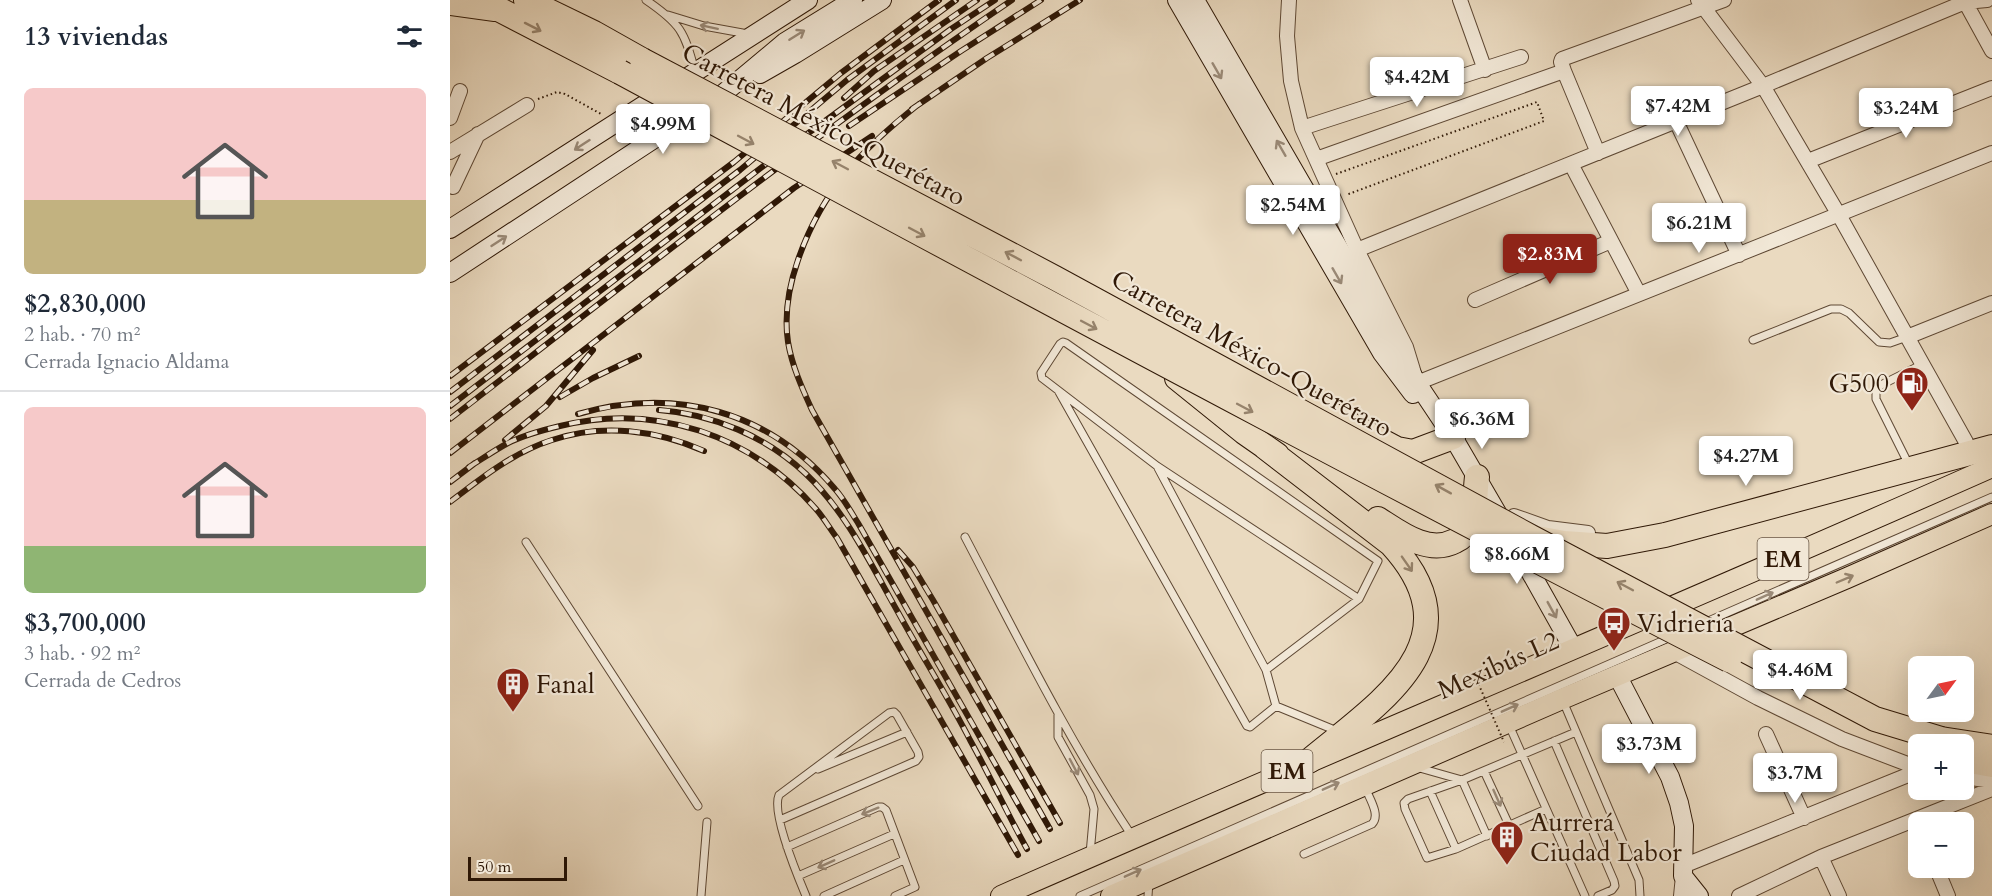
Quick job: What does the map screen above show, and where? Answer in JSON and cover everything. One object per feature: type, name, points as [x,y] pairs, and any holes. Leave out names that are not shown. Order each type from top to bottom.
[{"type":"highway","name":"Carretera México-Querétaro","points":[[526,0],[594,33],[1055,278],[1531,537],[1875,719],[1941,739],[1992,747]]},
{"type":"highway","points":[[550,0],[594,33]]},
{"type":"highway","name":"Carretera México-Querétaro","points":[[450,3],[490,5],[620,72],[1156,361],[1526,556],[1864,729],[1908,744]]},
{"type":"highway","points":[[1055,278],[1125,304],[1397,449],[1413,452],[1453,437]]},
{"type":"highway","points":[[1156,361],[1244,432],[1391,544],[1407,562],[1419,582],[1426,612],[1425,630],[1420,647],[1406,675],[1384,698],[1309,761]]},
{"type":"highway","points":[[1265,447],[1393,529],[1430,546],[1444,546],[1461,537],[1470,526],[1477,477]]},
{"type":"highway","points":[[1531,537],[1564,543],[1607,546],[1665,535],[1992,447]]},
{"type":"highway","points":[[1974,762],[1992,765]]},
{"type":"main road","points":[[450,229],[808,0]]},
{"type":"main road","points":[[724,93],[785,42],[853,0]]},
{"type":"main road","points":[[450,273],[724,93],[795,54],[882,0]]},
{"type":"main road","points":[[1177,0],[1195,11],[1417,383],[1477,477],[1573,648]]},
{"type":"main road","points":[[1195,11],[1382,353],[1408,389],[1438,416]]},
{"type":"main road","name":"EM","points":[[1002,896],[1309,761],[1992,467]]},
{"type":"main road","name":"EM","points":[[1111,896],[1148,888],[1364,785],[1411,765],[1506,732],[1562,699],[1992,514]]},
{"type":"main road","points":[[1617,675],[1670,777],[1684,826],[1683,871],[1699,896]]},
{"type":"street","points":[[1289,0],[1287,36],[1291,81],[1302,128],[1357,249],[1406,347],[1417,383],[1992,153]]},
{"type":"street","points":[[1460,0],[1485,70]]},
{"type":"street","points":[[1316,159],[1563,65],[1701,4],[1725,0]]},
{"type":"street","points":[[1357,249],[1763,86],[1964,1],[1987,0]]},
{"type":"street","points":[[1964,1],[1992,51]]},
{"type":"street","points":[[1701,4],[1763,86],[1839,215],[1966,442]]},
{"type":"street","points":[[1302,128],[1521,57]]},
{"type":"street","points":[[1563,65],[1598,153]]},
{"type":"street","points":[[1808,161],[1992,88]]},
{"type":"street","points":[[450,118],[460,91]]},
{"type":"street","points":[[450,152],[527,105]]},
{"type":"street","points":[[1676,121],[1739,255]]},
{"type":"street","points":[[453,187],[478,134]]},
{"type":"street","points":[[1571,164],[1639,294]]},
{"type":"street","points":[[1475,300],[1611,241]]},
{"type":"street","points":[[1907,338],[1992,303]]},
{"type":"street","points":[[1493,504],[1505,513],[1534,524],[1580,533],[1612,534],[1652,527],[1966,442],[1992,441]]},
{"type":"street","points":[[1722,631],[1762,657],[1876,709],[1992,747]]},
{"type":"street","points":[[1674,652],[1758,698],[1842,739],[1908,766]]},
{"type":"street","points":[[1766,734],[1804,818]]},
{"type":"street","points":[[1681,896],[1683,871],[1908,774]]},
{"type":"street","points":[[1974,778],[1992,781]]},
{"type":"street","points":[[1939,812],[1992,789]]},
{"type":"street","points":[[1739,896],[1821,857],[1908,825]]},
{"type":"street","points":[[1821,857],[1839,896]]},
{"type":"street","points":[[1941,878],[1948,896]]},
{"type":"lane","points":[[646,0],[666,14],[686,37],[696,72]]},
{"type":"lane","points":[[666,14],[704,26],[754,35]]},
{"type":"lane","points":[[1754,340],[1831,309],[1840,309],[1849,313],[1880,342],[1890,343],[1907,338]]},
{"type":"lane","points":[[1266,670],[1359,599],[1378,561],[1063,342],[1040,376],[1157,466],[1359,599]]},
{"type":"lane","points":[[1906,459],[1876,399],[1876,391],[1881,385],[1923,364]]},
{"type":"lane","points":[[1057,390],[1246,726],[1250,727],[1276,706]]},
{"type":"lane","points":[[1157,466],[1266,670],[1276,706]]},
{"type":"lane","points":[[1852,538],[1992,476]]},
{"type":"lane","name":"Mexibús L2","points":[[1080,896],[1992,497]]},
{"type":"lane","points":[[965,537],[1058,712],[1102,789],[1134,838]]},
{"type":"lane","points":[[526,542],[698,806]]},
{"type":"lane","name":"Mexibús L2","points":[[1220,810],[1582,652],[1820,552]]},
{"type":"lane","points":[[1562,699],[1639,880],[1640,896]]},
{"type":"lane","points":[[1276,706],[1342,733]]},
{"type":"lane","points":[[780,820],[916,761],[919,757],[897,715],[894,712],[889,713],[779,795],[776,806],[787,847],[806,896]]},
{"type":"lane","points":[[1058,712],[1058,737],[1094,809],[1090,857]]},
{"type":"lane","points":[[808,773],[907,732]]},
{"type":"lane","points":[[1506,732],[1522,754],[1585,896]]},
{"type":"lane","points":[[1546,808],[1487,836],[1427,858],[1404,803],[1408,799],[1462,780],[1576,732]]},
{"type":"lane","points":[[1554,741],[1614,881],[1615,886],[1612,890],[1598,896]]},
{"type":"lane","points":[[1411,765],[1420,770],[1462,780]]},
{"type":"lane","points":[[1484,771],[1509,825]]},
{"type":"lane","points":[[1462,780],[1487,836]]},
{"type":"lane","points":[[1304,854],[1375,821],[1376,815],[1364,785]]},
{"type":"lane","points":[[1430,791],[1456,849]]},
{"type":"lane","points":[[787,847],[882,807],[915,887],[895,896]]},
{"type":"lane","points":[[701,896],[707,822]]},
{"type":"lane","points":[[798,876],[894,834]]},
{"type":"lane","points":[[824,896],[904,860]]},
{"type":"path","points":[[527,105],[557,92],[617,122]]},
{"type":"path","points":[[1325,178],[1537,102],[1544,121],[1335,199]]},
{"type":"path","points":[[1475,676],[1506,732]]},
{"type":"railway","points":[[450,376],[734,162],[841,73],[939,0]]},
{"type":"railway","points":[[450,392],[740,170],[847,80],[956,0]]},
{"type":"railway","points":[[844,98],[874,71],[977,0]]},
{"type":"railway","points":[[450,406],[766,164],[951,29],[995,0]]},
{"type":"railway","points":[[450,419],[798,152],[1012,0]]},
{"type":"railway","points":[[849,126],[1041,0]]},
{"type":"railway","points":[[912,109],[987,58],[1080,0]]},
{"type":"railway","points":[[919,104],[862,155],[846,173],[819,212],[798,260],[792,280],[787,311],[788,342],[795,368],[812,410],[1050,829]]},
{"type":"railway","points":[[450,453],[794,188],[872,136]]},
{"type":"railway","points":[[505,440],[546,406],[593,350]]},
{"type":"railway","points":[[560,397],[639,356]]},
{"type":"railway","points":[[578,414],[614,406],[650,403],[685,405],[719,412],[751,424],[781,440],[809,462],[838,493],[858,523],[1039,841]]},
{"type":"railway","points":[[659,410],[699,416],[757,439],[791,461],[821,489],[868,558],[962,724],[1027,849]]},
{"type":"railway","points":[[469,467],[508,443],[534,433],[596,420],[631,418],[666,422],[700,431],[732,444],[762,461],[790,483],[816,509],[837,538],[1018,855]]},
{"type":"railway","points":[[450,502],[486,475],[524,451],[571,435],[610,430],[629,431],[667,438],[704,451]]},
{"type":"railway","points":[[450,482],[475,463]]},
{"type":"railway","points":[[898,550],[913,567],[933,600],[1060,823]]},
{"type":"place","name":"G500","points":[[1912,412]]},
{"type":"place","name":"Vidrieria","points":[[1614,652]]},
{"type":"place","name":"Fanal","points":[[513,713]]},
{"type":"place","name":"Aurrerá Ciudad Labor","points":[[1507,866]]}]
